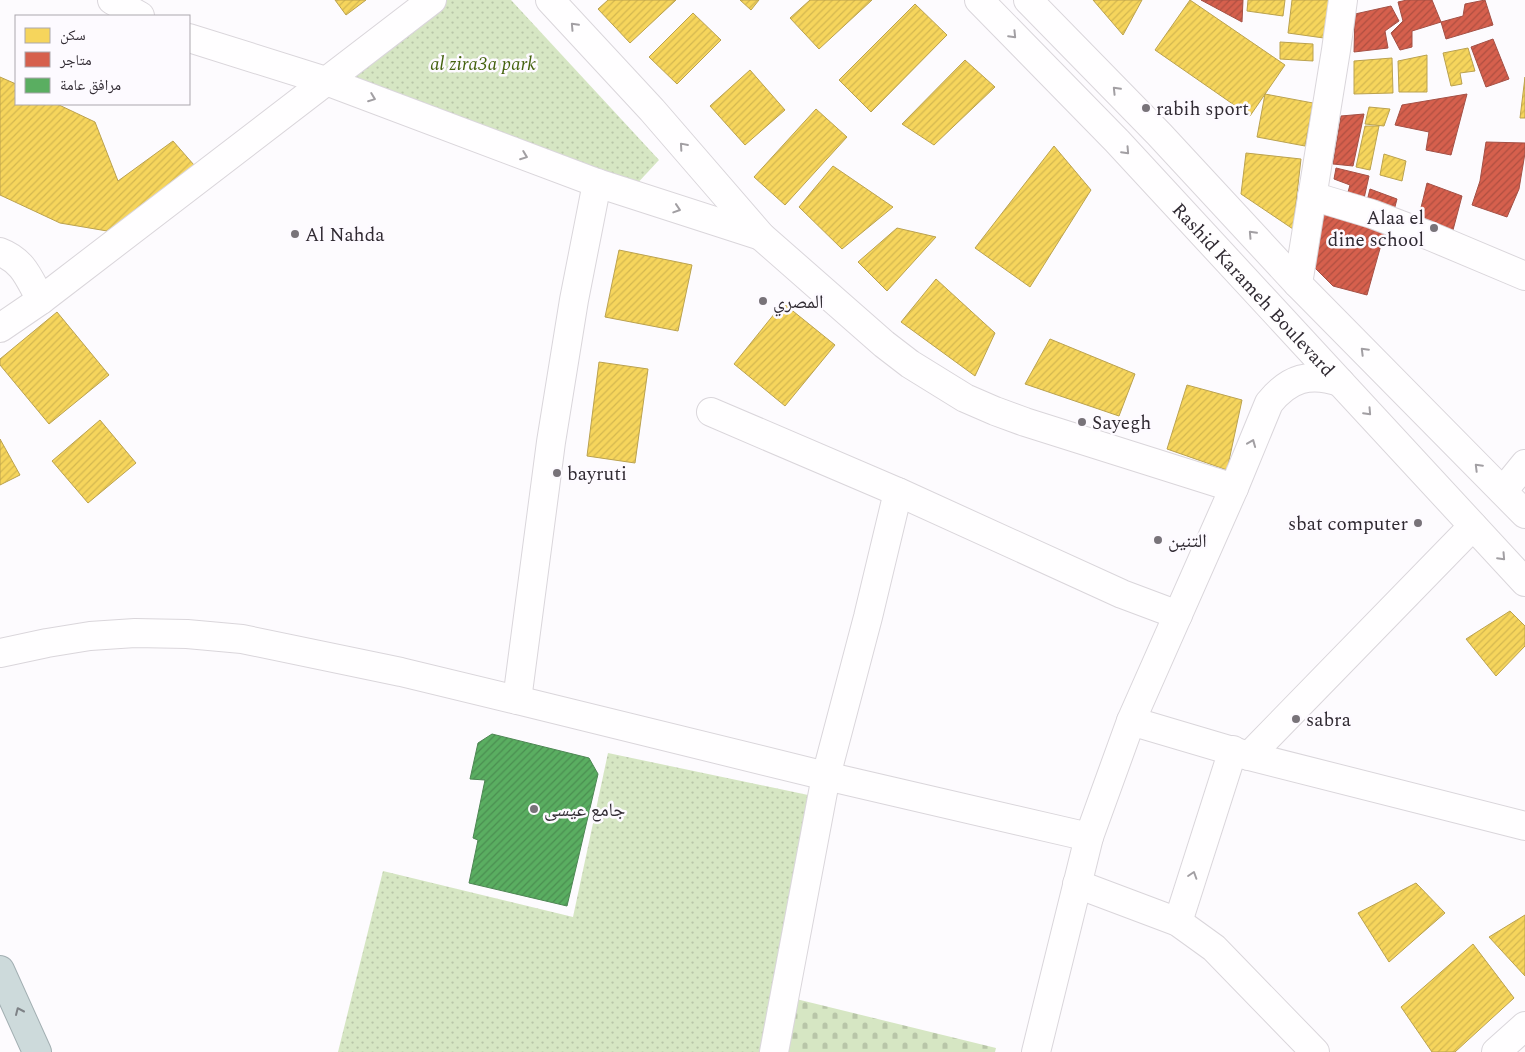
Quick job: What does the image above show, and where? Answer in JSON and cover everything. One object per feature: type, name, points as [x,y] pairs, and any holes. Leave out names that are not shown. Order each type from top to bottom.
[{"type":"highway","points":[[0,970],[38,1052]]},
{"type":"street","points":[[112,0],[138,15]]},
{"type":"street","points":[[0,328],[41,300],[432,0]]},
{"type":"street","points":[[550,0],[652,110],[761,236],[884,344],[910,364],[965,398],[1025,422],[1234,488]]},
{"type":"street","name":"Rashid Karameh Boulevard","points":[[979,0],[1117,141],[1525,582]]},
{"type":"street","name":"Rashid Karameh Boulevard","points":[[1028,0],[1159,134],[1298,284],[1525,514]]},
{"type":"street","points":[[1298,284],[1343,0]]},
{"type":"street","points":[[190,38],[326,81],[596,183],[761,236]]},
{"type":"street","points":[[518,700],[551,442],[574,300],[596,183]]},
{"type":"street","points":[[1312,196],[1380,217],[1525,276]]},
{"type":"street","points":[[0,252],[9,255],[20,263],[41,300]]},
{"type":"street","points":[[1036,1052],[1090,837],[1131,721],[1234,488],[1269,403],[1277,392],[1288,384],[1300,379],[1314,376],[1340,382]]},
{"type":"street","points":[[711,412],[898,492],[1122,594],[1178,615]]},
{"type":"street","points":[[1503,491],[1525,464]]},
{"type":"street","points":[[774,1052],[826,776],[868,617],[898,492]]},
{"type":"street","points":[[1178,922],[1241,753],[1473,526]]},
{"type":"street","points":[[0,652],[90,636],[135,633],[242,639],[401,672],[826,776],[1090,837]]},
{"type":"street","points":[[1131,721],[1241,753],[1525,826]]},
{"type":"street","points":[[1077,884],[1178,922],[1214,948],[1315,1052]]},
{"type":"street","points":[[1496,1052],[1525,1026]]},
{"type":"green space","name":"al zira3a park","points":[[432,0],[511,0],[659,160],[633,188],[335,74]]},
{"type":"green space","points":[[608,753],[827,799],[778,1052],[338,1052],[383,871],[573,917]]},
{"type":"green space","points":[[788,997],[996,1048],[995,1052],[778,1052]]},
{"type":"building: سكن","points":[[335,0],[366,0],[346,15]]},
{"type":"building: سكن","points":[[608,0],[676,0],[630,43],[598,9]]},
{"type":"building: سكن","points":[[740,0],[759,0],[751,10]]},
{"type":"building: سكن","points":[[810,0],[872,0],[819,49],[790,18]]},
{"type":"building: سكن","points":[[1093,0],[1142,0],[1123,35]]},
{"type":"building: سكن","points":[[1190,0],[1285,65],[1250,116],[1155,50]]},
{"type":"building: سكن","points":[[1248,0],[1285,0],[1283,16],[1247,11]]},
{"type":"building: سكن","points":[[1292,0],[1338,0],[1331,39],[1288,33]]},
{"type":"building: سكن","points":[[915,4],[947,35],[871,112],[839,80]]},
{"type":"building: سكن","points":[[693,13],[721,40],[677,84],[649,57]]},
{"type":"building: سكن","points":[[1280,42],[1313,44],[1313,61],[1280,59]]},
{"type":"building: سكن","points":[[1468,48],[1475,71],[1460,73],[1462,84],[1451,86],[1443,53]]},
{"type":"building: سكن","points":[[1427,55],[1427,92],[1399,92],[1398,61]]},
{"type":"building: سكن","points":[[1392,58],[1393,93],[1354,94],[1354,61]]},
{"type":"building: سكن","points":[[965,60],[995,87],[934,145],[902,124]]},
{"type":"building: سكن","points":[[750,70],[785,110],[745,145],[710,106]]},
{"type":"building: سكن","points":[[0,77],[15,84],[15,105],[59,105],[95,122],[118,181],[173,141],[194,165],[113,232],[60,223],[0,195]]},
{"type":"building: سكن","points":[[1525,77],[1525,118],[1520,118]]},
{"type":"building: سكن","points":[[1265,94],[1313,103],[1305,146],[1257,137]]},
{"type":"building: سكن","points":[[1369,107],[1390,109],[1384,126],[1365,124]]},
{"type":"building: سكن","points":[[816,109],[847,137],[785,205],[754,177]]},
{"type":"building: سكن","points":[[1365,126],[1379,126],[1370,170],[1356,167]]},
{"type":"building: سكن","points":[[1054,146],[1091,190],[1030,287],[975,248]]},
{"type":"building: سكن","points":[[1246,153],[1301,159],[1293,229],[1241,194]]},
{"type":"building: سكن","points":[[1384,154],[1406,161],[1402,181],[1380,175]]},
{"type":"building: سكن","points":[[833,166],[893,207],[842,249],[799,207]]},
{"type":"building: سكن","points":[[897,228],[936,237],[887,291],[858,262]]},
{"type":"building: سكن","points":[[619,250],[692,265],[678,331],[605,317]]},
{"type":"building: سكن","points":[[936,279],[995,333],[975,376],[901,322]]},
{"type":"building: سكن","points":[[783,303],[835,345],[785,406],[734,364]]},
{"type":"building: سكن","points":[[57,312],[109,375],[49,424],[0,365],[0,359]]},
{"type":"building: سكن","points":[[1050,339],[1135,374],[1119,416],[1025,384]]},
{"type":"building: سكن","points":[[599,362],[648,369],[635,463],[587,456]]},
{"type":"building: سكن","points":[[1187,385],[1242,400],[1227,470],[1167,449]]},
{"type":"building: سكن","points":[[100,420],[136,463],[88,503],[52,461]]},
{"type":"building: سكن","points":[[0,439],[20,475],[0,485]]},
{"type":"building: سكن","points":[[1510,611],[1525,626],[1525,646],[1496,676],[1466,639]]},
{"type":"building: سكن","points":[[1416,883],[1445,913],[1389,962],[1358,913]]},
{"type":"building: سكن","points":[[1525,915],[1525,976],[1489,937]]},
{"type":"building: سكن","points":[[1473,944],[1514,998],[1455,1052],[1432,1052],[1401,1007]]},
{"type":"building: متاجر","points":[[1201,0],[1243,0],[1242,22]]},
{"type":"building: متاجر","points":[[1432,0],[1441,22],[1412,31],[1412,47],[1400,50],[1391,33],[1403,21],[1398,2]]},
{"type":"building: متاجر","points":[[1485,0],[1493,25],[1446,39],[1441,22],[1463,16],[1465,4]]},
{"type":"building: متاجر","points":[[1391,6],[1399,21],[1385,31],[1388,48],[1354,52],[1355,14]]},
{"type":"building: متاجر","points":[[1493,39],[1509,79],[1486,87],[1471,47]]},
{"type":"building: متاجر","points":[[1467,94],[1451,155],[1426,150],[1429,132],[1395,125],[1402,105]]},
{"type":"building: متاجر","points":[[1364,114],[1353,166],[1333,164],[1341,116]]},
{"type":"building: متاجر","points":[[1486,142],[1525,143],[1519,189],[1507,217],[1472,205],[1480,181]]},
{"type":"building: متاجر","points":[[1336,168],[1369,176],[1363,203],[1346,199],[1350,185],[1334,179]]},
{"type":"building: متاجر","points":[[1427,183],[1462,196],[1453,230],[1418,220]]},
{"type":"building: متاجر","points":[[1370,189],[1397,199],[1392,218],[1366,205]]},
{"type":"building: متاجر","points":[[1325,209],[1386,227],[1367,295],[1333,286],[1313,266]]},
{"type":"building: مرافق عامة","name":"جامع عيسى","points":[[492,734],[589,758],[598,774],[567,906],[469,883],[478,840],[473,838],[485,780],[470,779],[478,743]]},
{"type":"place","name":"rabih sport","points":[[1146,108]]},
{"type":"place","name":"Alaa el dine school","points":[[1434,228]]},
{"type":"place","name":"Al Nahda","points":[[295,234]]},
{"type":"place","name":"المصري","points":[[763,301]]},
{"type":"place","name":"Sayegh","points":[[1082,422]]},
{"type":"place","name":"bayruti","points":[[557,473]]},
{"type":"place","name":"sbat computer","points":[[1418,523]]},
{"type":"place","name":"التنين","points":[[1158,540]]},
{"type":"place","name":"sabra","points":[[1296,719]]},
{"type":"place","name":"جامع عيسى","points":[[534,809]]}]
